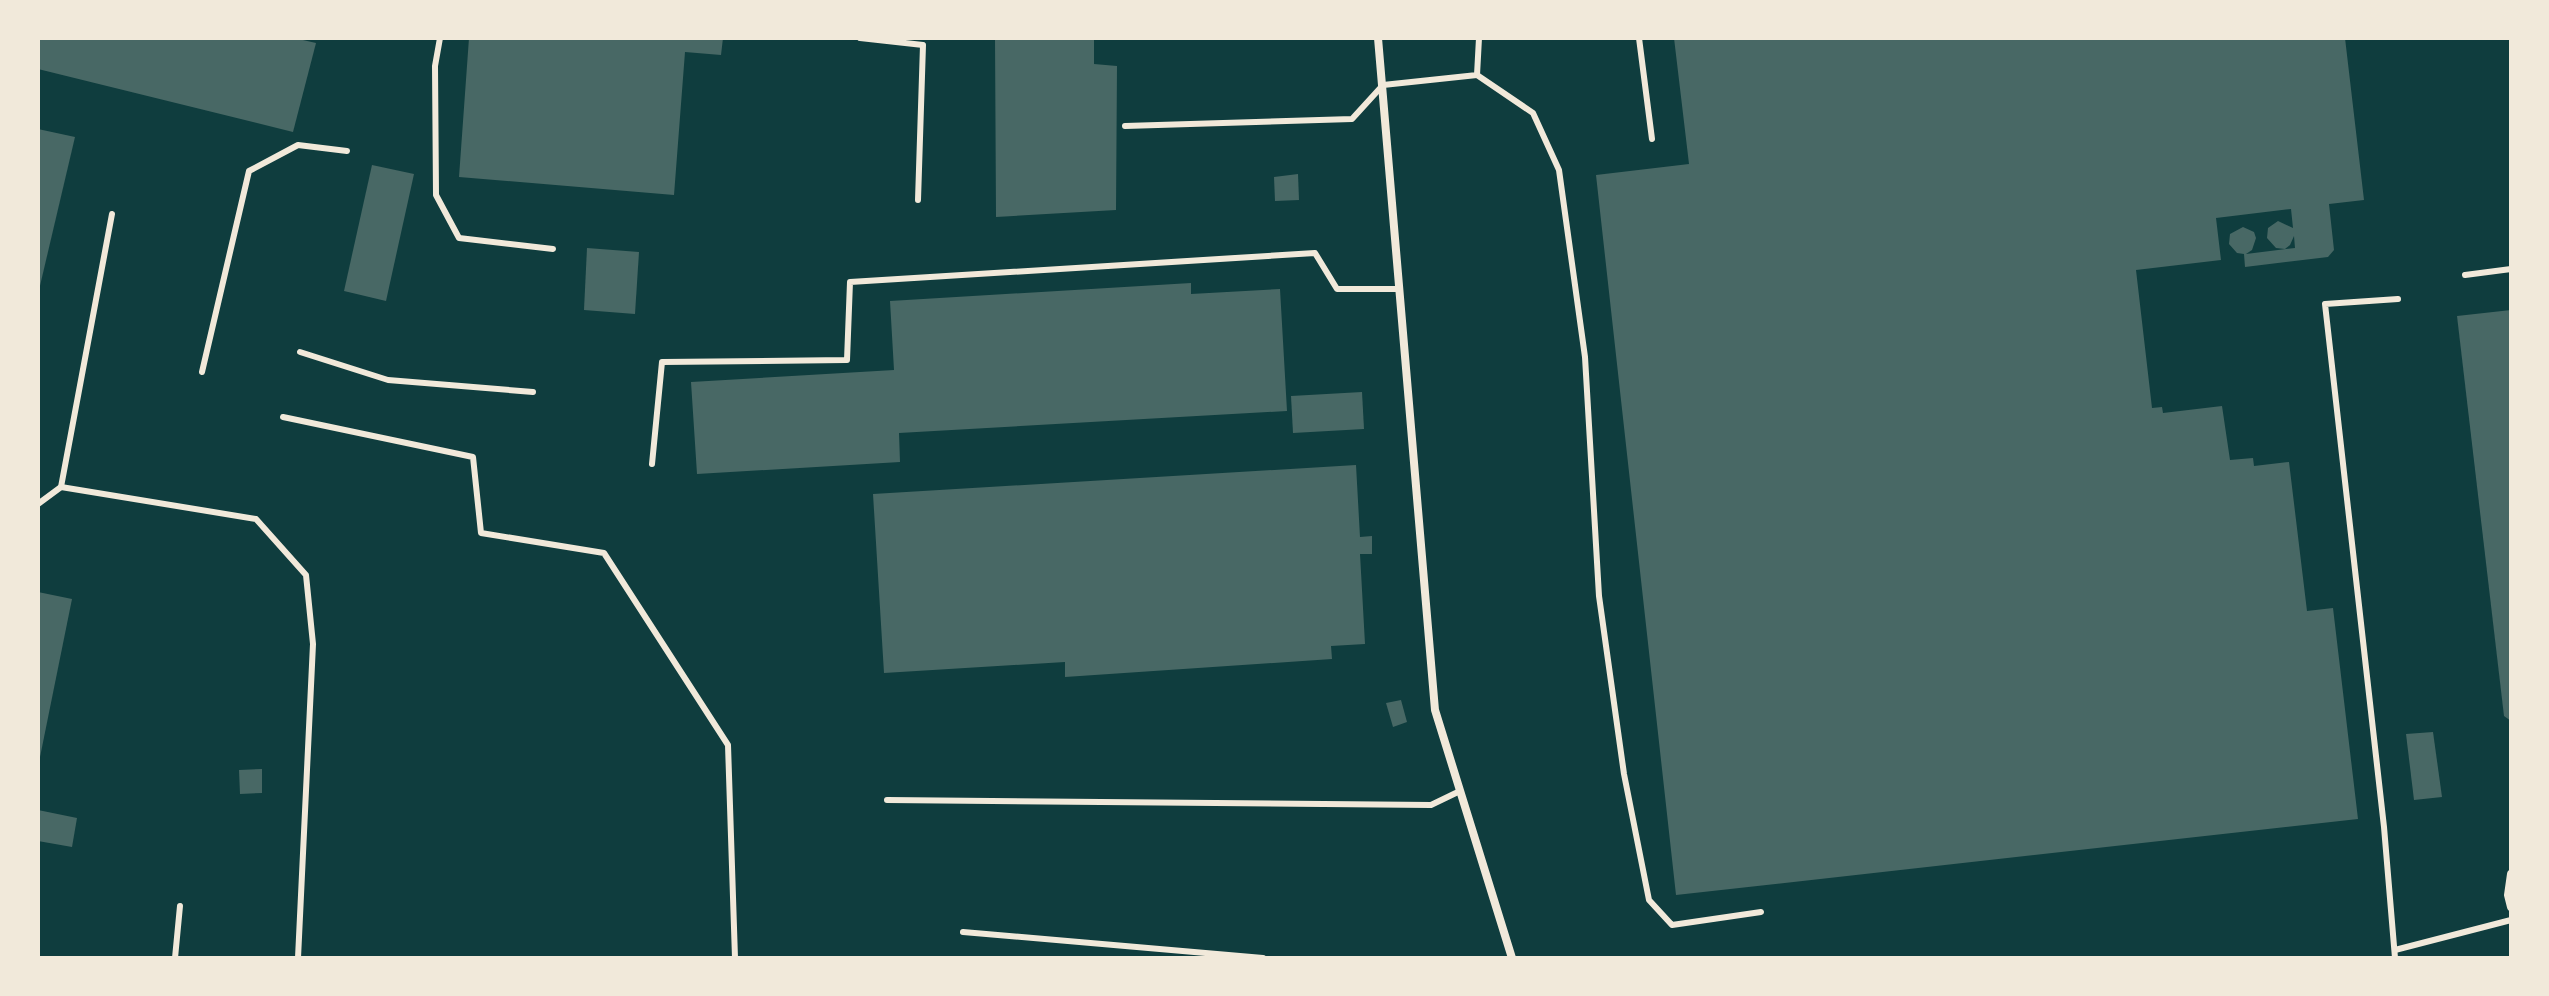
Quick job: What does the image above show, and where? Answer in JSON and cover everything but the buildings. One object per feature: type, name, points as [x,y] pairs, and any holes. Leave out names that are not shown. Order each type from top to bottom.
[{"type":"street","points":[[1378,38],[1435,710],[1512,958]]},
{"type":"street","points":[[2511,874],[2508,895],[2511,907]]},
{"type":"lane","points":[[440,38],[435,66],[436,195],[459,238],[553,249]]},
{"type":"lane","points":[[860,38],[923,45],[918,200]]},
{"type":"lane","points":[[1477,75],[1479,38]]},
{"type":"lane","points":[[1639,38],[1652,139]]},
{"type":"lane","points":[[1125,126],[1352,119],[1383,85],[1477,75],[1533,113],[1559,170],[1585,357],[1599,596],[1624,774],[1649,900],[1672,925],[1761,912]]},
{"type":"lane","points":[[202,372],[249,171],[298,145],[347,151]]},
{"type":"lane","points":[[38,504],[61,487],[112,214]]},
{"type":"lane","points":[[652,464],[662,362],[847,360],[850,282],[1315,253],[1337,289],[1400,289]]},
{"type":"lane","points":[[2465,275],[2511,269]]},
{"type":"lane","points":[[2398,299],[2325,304],[2384,827],[2395,954],[2511,920]]},
{"type":"lane","points":[[300,352],[388,380],[533,392]]},
{"type":"lane","points":[[283,417],[473,457],[481,533],[604,553],[728,745],[735,958]]},
{"type":"lane","points":[[61,487],[256,519],[306,575],[313,644],[298,958]]},
{"type":"lane","points":[[887,800],[1431,805],[1460,791]]},
{"type":"lane","points":[[175,958],[180,906]]},
{"type":"lane","points":[[963,932],[1263,958]]}]
